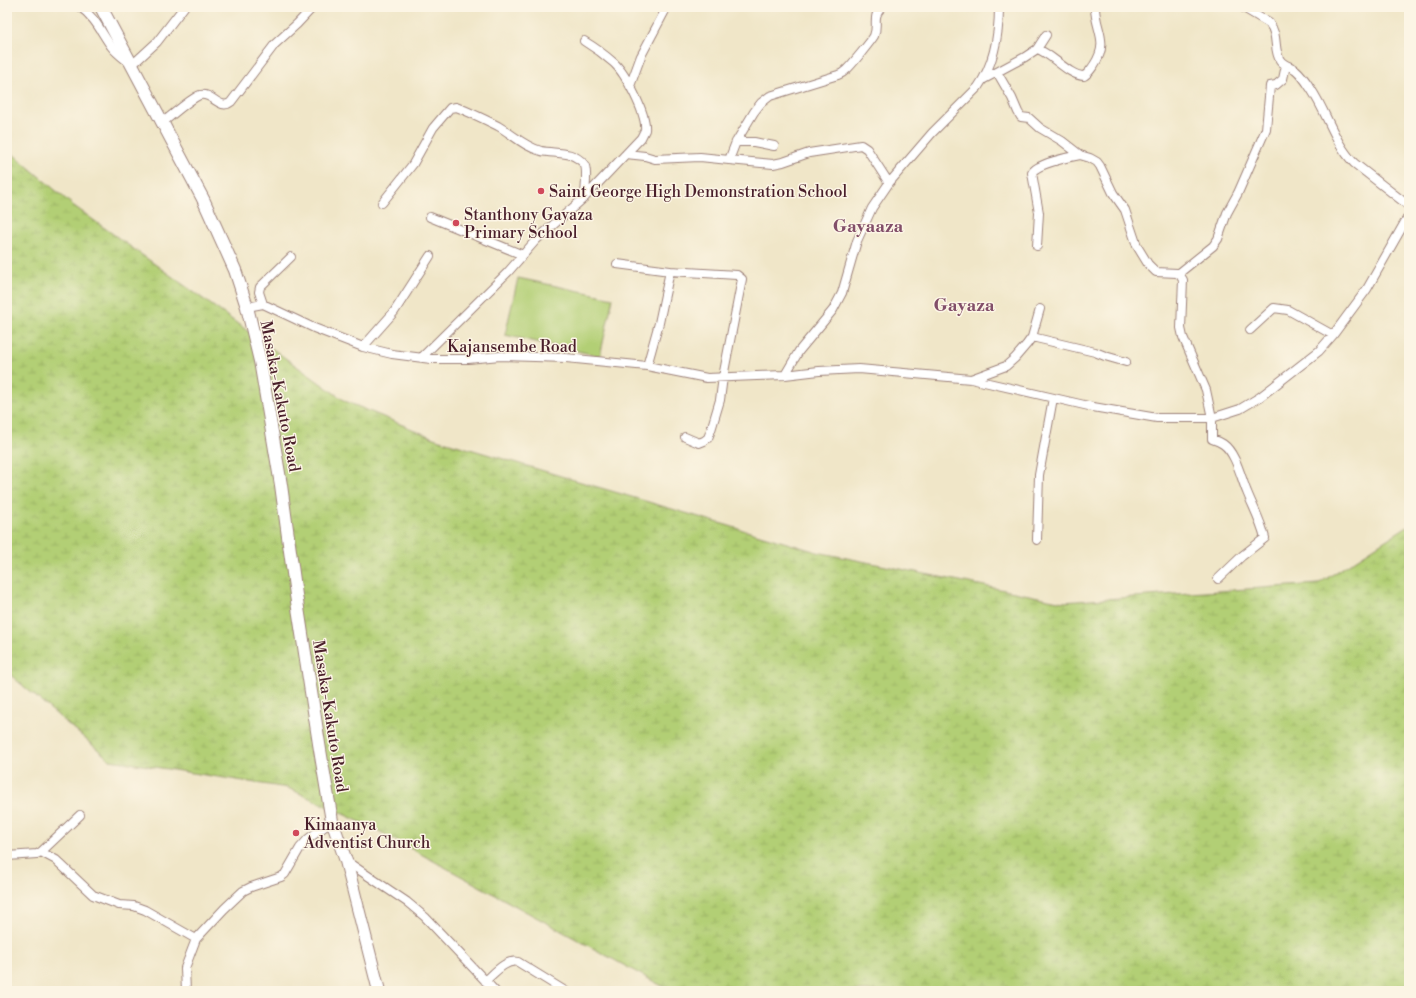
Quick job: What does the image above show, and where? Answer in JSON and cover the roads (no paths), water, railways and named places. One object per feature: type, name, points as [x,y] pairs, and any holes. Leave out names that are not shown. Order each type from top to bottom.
[{"type":"highway","name":"Masaka-Kakuto Road","points":[[101,7],[213,219],[235,270],[248,307],[260,361],[281,485],[296,595],[332,821],[346,861],[379,991]]},
{"type":"street","points":[[80,7],[88,13],[98,25],[117,53],[132,65],[157,42],[184,7]]},
{"type":"street","points":[[162,123],[201,95],[205,95],[222,105],[231,102],[275,44],[313,7]]},
{"type":"street","points":[[630,86],[641,56],[667,7]]},
{"type":"street","points":[[729,160],[736,142],[761,103],[770,96],[838,75],[847,70],[874,36],[876,28],[875,18],[878,11],[882,7]]},
{"type":"street","points":[[785,376],[799,351],[832,310],[842,293],[857,241],[872,208],[889,182],[932,133],[978,87],[984,79],[992,56],[999,27],[999,7]]},
{"type":"street","points":[[1037,49],[1042,50],[1049,57],[1078,75],[1084,76],[1087,74],[1098,58],[1102,43],[1102,35],[1095,14],[1095,7]]},
{"type":"street","points":[[1244,8],[1269,23],[1272,27],[1276,34],[1279,57],[1281,61],[1300,74],[1312,91],[1327,122],[1347,156],[1409,206]]},
{"type":"street","points":[[984,79],[1037,49],[1046,35]]},
{"type":"street","points":[[421,358],[508,272],[536,240],[585,197],[641,138],[645,129],[644,121],[630,86],[614,63],[593,46],[584,41]]},
{"type":"street","points":[[998,72],[1021,117],[1030,118],[1040,128],[1062,141],[1080,155],[1097,162],[1113,192],[1125,210],[1137,246],[1152,269],[1160,273],[1178,274],[1213,246],[1218,239],[1227,213],[1238,193],[1266,129],[1270,86],[1276,85],[1283,79],[1286,65]]},
{"type":"street","points":[[382,204],[413,164],[434,128],[450,108],[456,107],[498,126],[533,148],[542,151],[567,153],[578,158],[585,165],[585,197]]},
{"type":"street","points":[[736,142],[754,142],[774,146]]},
{"type":"street","points":[[626,154],[645,156],[655,159],[700,157],[772,164],[783,162],[809,153],[861,145],[867,149],[889,182]]},
{"type":"street","points":[[1037,246],[1039,213],[1032,173],[1033,170],[1060,160],[1080,155]]},
{"type":"street","name":"Kajansembe Road","points":[[263,304],[314,328],[363,347],[392,354],[421,358],[441,359],[536,356],[566,358],[647,366],[707,378],[785,376],[819,371],[859,369],[971,379],[1093,407],[1157,418],[1212,418],[1240,408],[1260,397],[1286,379],[1319,351],[1333,335],[1367,289],[1409,214]]},
{"type":"street","points":[[430,217],[523,255]]},
{"type":"street","points":[[363,347],[394,312],[430,256]]},
{"type":"street","points":[[248,307],[263,304],[259,292],[260,287],[291,258]]},
{"type":"street","points":[[617,264],[670,271],[737,275],[742,279],[720,400],[711,430],[708,438],[704,441],[699,442],[685,437]]},
{"type":"street","points":[[647,366],[659,323],[670,271]]},
{"type":"street","points":[[1178,274],[1183,280],[1181,328],[1183,337],[1206,390],[1212,418],[1212,439],[1224,444],[1233,456],[1240,471],[1246,491],[1262,525],[1265,538],[1242,556],[1218,579]]},
{"type":"street","points":[[1250,330],[1274,308],[1288,310],[1333,335]]},
{"type":"street","points":[[971,379],[1006,366],[1015,358],[1032,337],[1040,309]]},
{"type":"street","points":[[1032,337],[1095,352],[1126,362]]},
{"type":"street","points":[[1037,540],[1039,475],[1053,398]]},
{"type":"street","points":[[7,856],[37,854],[41,852],[80,815]]},
{"type":"street","points":[[186,991],[185,968],[196,939],[243,891],[281,877],[285,874],[300,848],[308,839],[332,821]]},
{"type":"street","points":[[41,852],[56,860],[94,895],[119,905],[134,906],[145,910],[196,939]]},
{"type":"street","points":[[346,861],[407,902],[425,917],[494,991]]},
{"type":"street","points":[[485,981],[506,964],[514,961],[565,991]]},
{"type":"place","name":"Saint George High Demonstration School","points":[[541,191]]},
{"type":"place","name":"Stanthony Gayaza Primary School","points":[[456,223]]},
{"type":"place","name":"Kimaanya Adventist Church","points":[[296,833]]},
{"type":"district","name":"Gayaaza","points":[[868,226]]},
{"type":"district","name":"Gayaza","points":[[964,305]]}]
